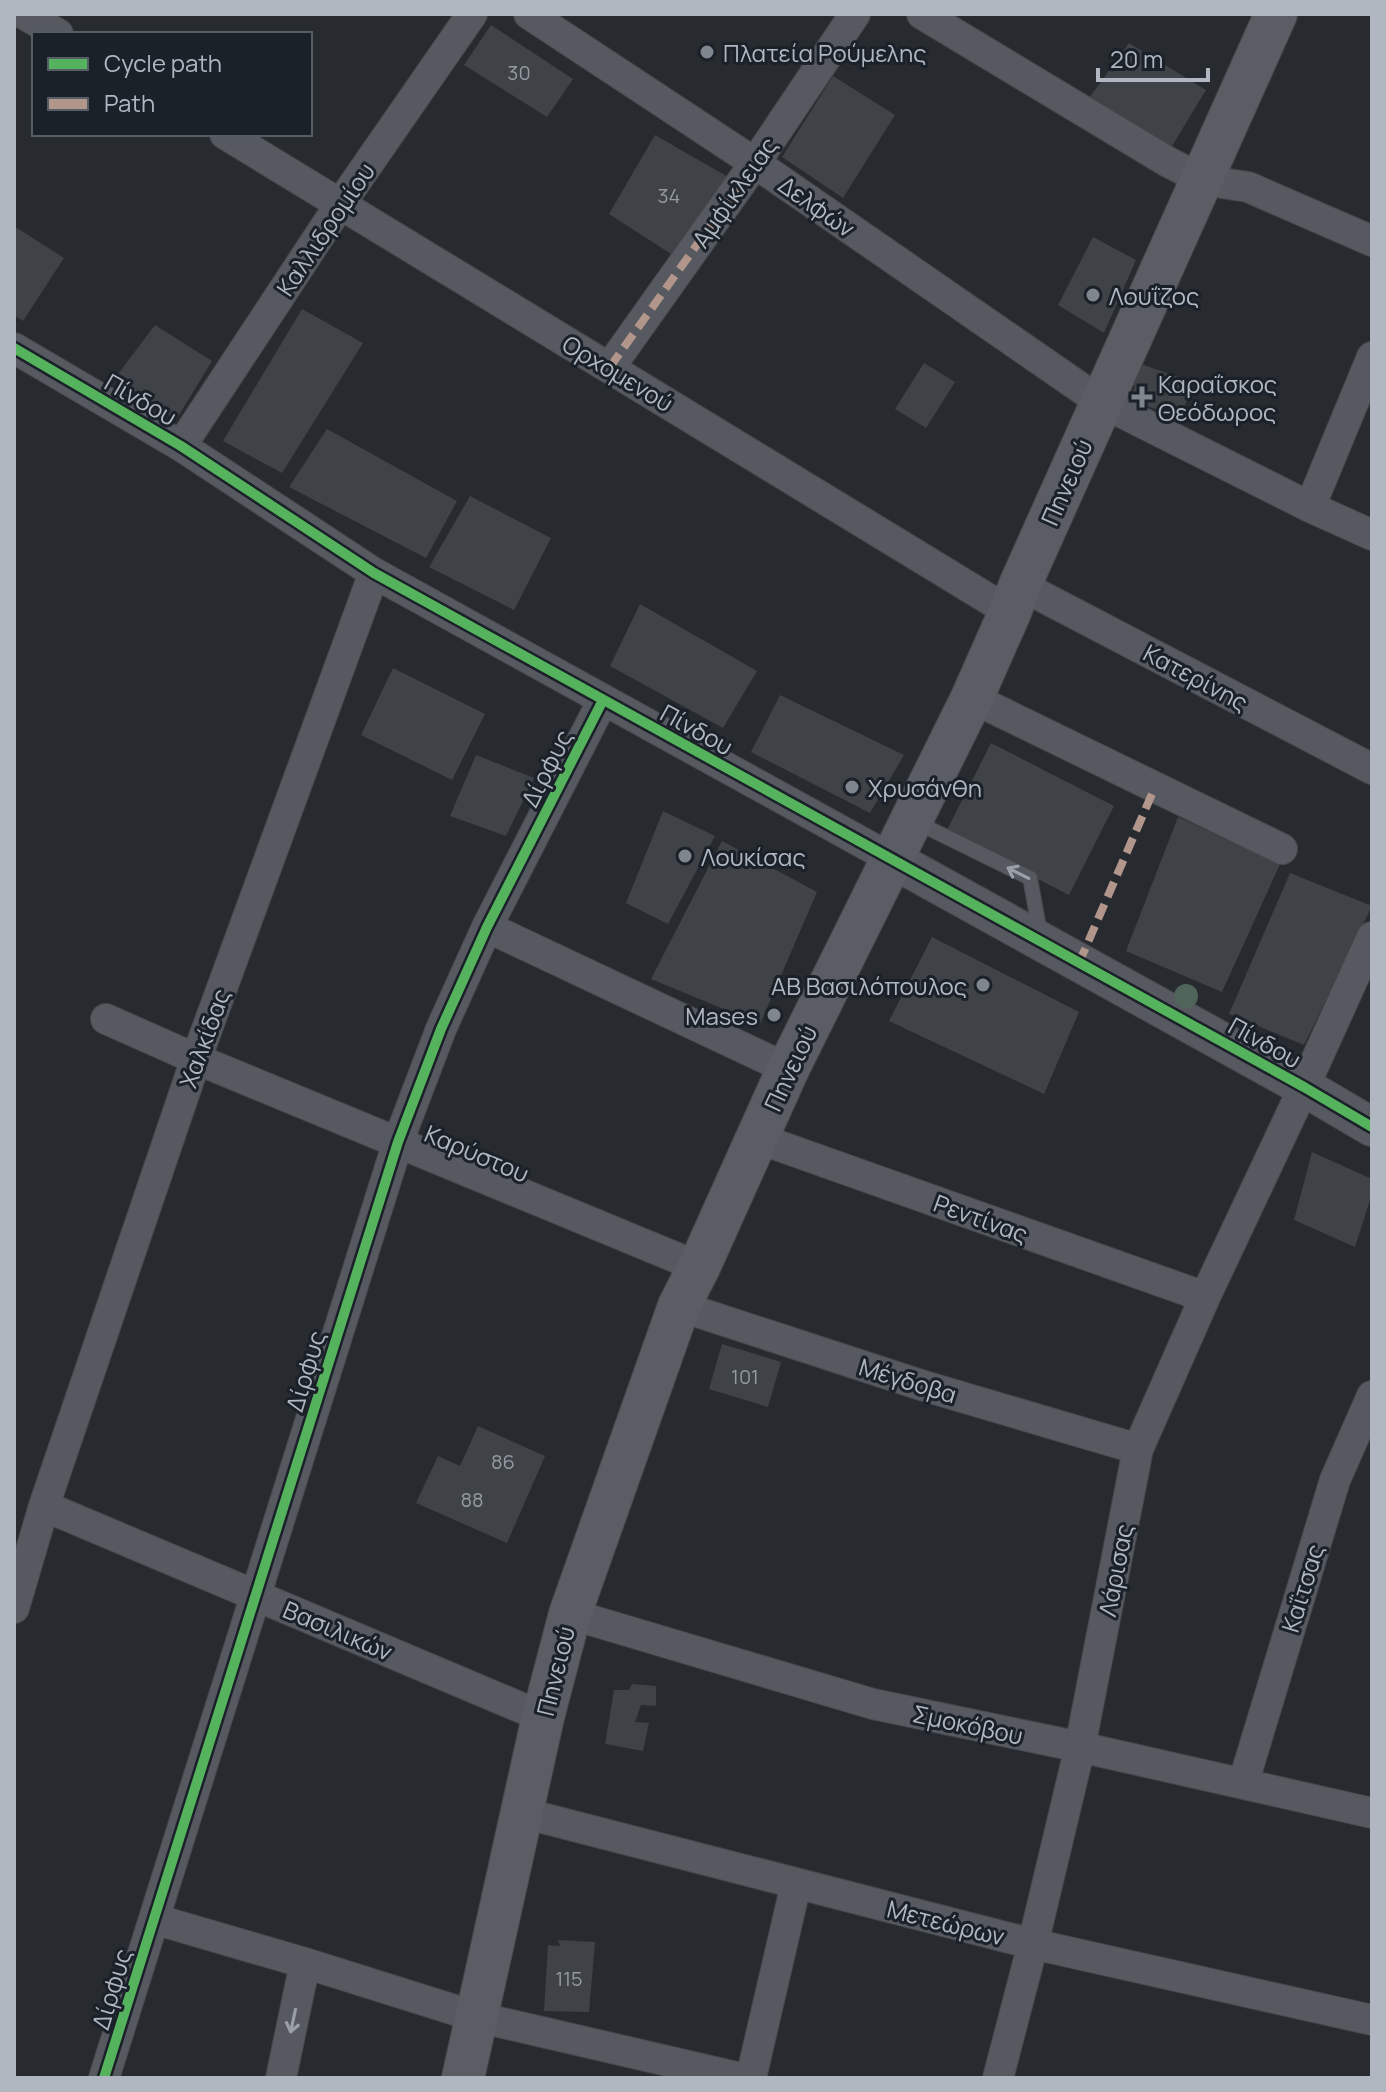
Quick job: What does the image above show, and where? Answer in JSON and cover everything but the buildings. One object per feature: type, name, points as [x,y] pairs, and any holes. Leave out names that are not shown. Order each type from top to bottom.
[{"type":"main road","name":"Πηνειού","points":[[463,2078],[543,1717],[570,1614],[679,1306],[788,1069],[972,698],[1101,402],[1203,180],[1273,15]]},
{"type":"street","points":[[24,14],[55,32]]},
{"type":"street","name":"Καλλιδρομίου","points":[[181,446],[341,203],[472,14]]},
{"type":"street","name":"Δελφών","points":[[529,14],[755,163],[1101,402],[1372,535]]},
{"type":"street","name":"Αμφίκλειας","points":[[610,367],[755,163],[855,14]]},
{"type":"street","points":[[922,14],[1203,180],[1248,187],[1372,241]]},
{"type":"street","name":"Ορχομενού","points":[[228,136],[610,367],[1015,599]]},
{"type":"street","name":"Πίνδου","points":[[14,348],[181,446],[374,573],[1372,1127]]},
{"type":"street","points":[[1310,507],[1372,357]]},
{"type":"street","name":"Χαλκίδας","points":[[14,1608],[44,1506],[196,1059],[374,573]]},
{"type":"street","name":"Κατερίνης","points":[[1015,599],[1372,769]]},
{"type":"street","points":[[972,698],[1282,849]]},
{"type":"street","name":"Δίρφυς","points":[[104,2078],[398,1142],[441,1029],[487,927],[603,700]]},
{"type":"street","points":[[487,927],[788,1069]]},
{"type":"street","name":"Λάρισας","points":[[998,2078],[1080,1747],[1138,1449],[1372,937]]},
{"type":"street","name":"Καρύστου","points":[[106,1019],[699,1267]]},
{"type":"street","name":"Ρεντίνας","points":[[757,1138],[1205,1297]]},
{"type":"street","name":"Μέγδοβα","points":[[679,1306],[921,1385],[1138,1449]]},
{"type":"street","name":"Καΐτσας","points":[[1243,1784],[1335,1480],[1372,1396]]},
{"type":"street","name":"Βασιλικών","points":[[44,1506],[543,1717]]},
{"type":"street","name":"Σμοκόβου","points":[[570,1614],[873,1704],[1372,1813]]},
{"type":"street","name":"Μετεώρων","points":[[523,1813],[1033,1944],[1372,2020]]},
{"type":"street","points":[[751,2078],[796,1884]]},
{"type":"street","points":[[154,1919],[477,2017],[741,2078]]},
{"type":"street","points":[[281,2078],[305,1963]]},
{"type":"lane","points":[[911,820],[1030,878],[1042,942]]},
{"type":"marked path","points":[[610,367],[755,163]]},
{"type":"marked path","points":[[1079,963],[1155,787]]},
{"type":"cycle path","points":[[14,348],[181,446],[374,573],[1372,1127]]},
{"type":"cycle path","points":[[104,2078],[398,1142],[441,1029],[487,927],[603,700]]},
{"type":"place","name":"Πλατεία Ρούμελης","points":[[707,52]]},
{"type":"place","name":"Λουΐζος","points":[[1093,295]]},
{"type":"place","name":"Καραΐσκος Θεόδωρος","points":[[1142,397]]},
{"type":"place","name":"Χρυσάνθη","points":[[852,787]]},
{"type":"place","name":"Λουκίσας","points":[[685,856]]},
{"type":"place","name":"ΑΒ Βασιλόπουλος","points":[[983,985]]},
{"type":"place","name":"Mases","points":[[774,1015]]}]
